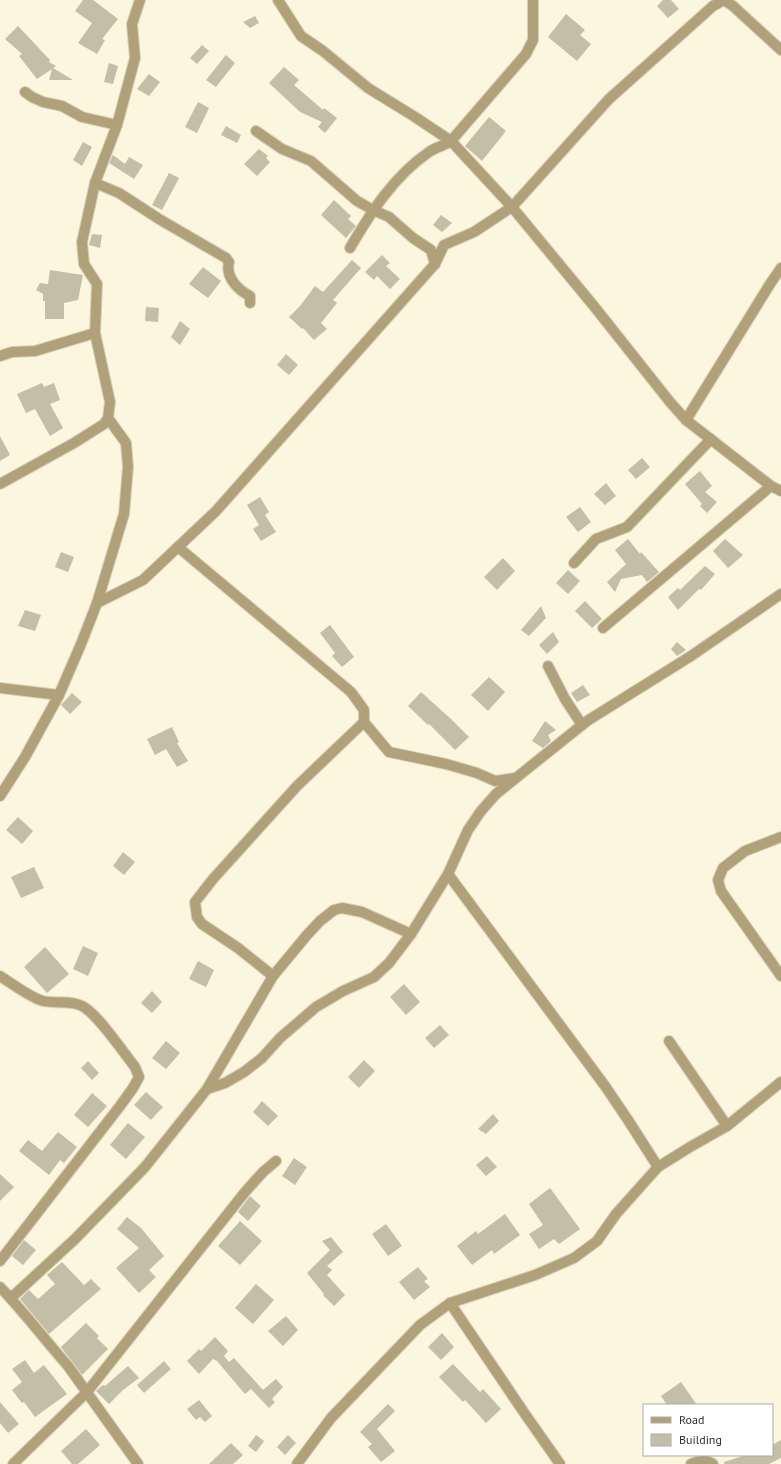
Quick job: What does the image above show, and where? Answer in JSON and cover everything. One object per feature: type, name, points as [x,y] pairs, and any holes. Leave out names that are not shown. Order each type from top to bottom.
[{"type":"street","points":[[0,484],[80,439],[104,424],[108,418],[110,402],[95,333],[97,284],[84,264],[82,242],[95,183],[117,125],[135,58],[132,24],[140,0]]},
{"type":"street","points":[[278,0],[301,36],[323,51],[368,88],[415,116],[451,141],[512,207],[594,305],[670,402],[686,420],[771,486],[781,491]]},
{"type":"street","points":[[350,248],[373,210],[402,175],[430,151],[446,145],[451,141],[526,54],[533,40],[533,0]]},
{"type":"street","points":[[96,603],[143,580],[216,511],[435,264],[444,245],[474,232],[512,207],[609,99],[713,6],[724,0],[733,6],[781,50]]},
{"type":"street","points":[[25,92],[32,98],[62,106],[82,117],[117,125]]},
{"type":"street","points":[[256,131],[282,149],[311,161],[357,200],[373,210],[389,217],[413,238],[431,250],[435,264]]},
{"type":"street","points":[[95,183],[119,193],[165,223],[226,258],[229,262],[228,266],[232,280],[241,291],[250,296],[250,303]]},
{"type":"street","points":[[686,420],[781,268]]},
{"type":"street","points":[[0,356],[12,352],[35,352],[95,333]]},
{"type":"street","points":[[0,796],[25,757],[59,695],[81,644],[96,603],[124,514],[128,467],[126,443],[108,418]]},
{"type":"street","points":[[574,563],[596,539],[627,527],[711,439]]},
{"type":"street","points":[[603,628],[771,486]]},
{"type":"street","points":[[178,547],[351,692],[364,710],[364,722],[390,752],[446,764],[477,773],[495,781],[515,778]]},
{"type":"street","points":[[206,1089],[225,1083],[244,1072],[262,1058],[280,1038],[316,1007],[343,991],[374,977],[389,962],[411,934],[448,874],[468,830],[481,811],[496,794],[582,725],[691,656],[781,594]]},
{"type":"street","points":[[548,666],[565,699],[582,725]]},
{"type":"street","points":[[0,688],[59,695]]},
{"type":"street","points":[[273,976],[238,948],[202,924],[197,917],[196,902],[213,879],[297,786],[364,722]]},
{"type":"street","points":[[781,837],[745,851],[723,868],[718,880],[722,891],[781,976]]},
{"type":"street","points":[[448,874],[605,1086],[658,1167]]},
{"type":"street","points":[[11,1298],[75,1239],[145,1168],[206,1089],[273,976],[320,921],[334,910],[342,908],[362,912],[411,934]]},
{"type":"street","points":[[0,976],[41,1000],[82,1006],[92,1013],[135,1067],[139,1077],[120,1106],[0,1261]]},
{"type":"street","points":[[669,1041],[727,1126]]},
{"type":"street","points":[[296,1464],[331,1418],[373,1372],[420,1325],[450,1302],[535,1275],[574,1258],[597,1241],[616,1214],[658,1167],[727,1126],[781,1082]]},
{"type":"street","points":[[13,1464],[87,1392],[245,1192],[263,1172],[276,1161]]},
{"type":"street","points":[[0,1287],[34,1324],[55,1352],[68,1366],[138,1464]]},
{"type":"street","points":[[450,1302],[524,1414],[560,1464]]},
{"type":"street","points":[[691,1464],[699,1461],[710,1461],[713,1464]]},
{"type":"building","points":[[83,0],[93,0],[118,19],[102,39],[105,40],[97,54],[78,43],[92,23],[75,11]]},
{"type":"building","points":[[663,0],[671,0],[679,9],[668,18],[657,6]]},
{"type":"building","points":[[566,14],[585,30],[580,35],[591,44],[577,61],[548,37]]},
{"type":"building","points":[[255,16],[259,23],[250,28],[243,22]]},
{"type":"building","points":[[18,26],[50,60],[49,62],[56,66],[53,68],[73,80],[49,80],[52,69],[37,79],[19,56],[22,54],[5,39]]},
{"type":"building","points":[[202,45],[209,51],[197,64],[190,58]]},
{"type":"building","points":[[226,55],[235,63],[216,87],[206,80]]},
{"type":"building","points":[[109,63],[118,66],[113,84],[104,82]]},
{"type":"building","points":[[284,67],[299,80],[294,85],[323,110],[324,108],[337,118],[325,133],[318,127],[322,122],[300,112],[269,83]]},
{"type":"building","points":[[149,74],[160,82],[149,96],[137,89]]},
{"type":"building","points":[[198,102],[209,108],[197,133],[185,127]]},
{"type":"building","points":[[489,117],[506,131],[482,161],[465,146]]},
{"type":"building","points":[[226,126],[241,135],[237,143],[221,135]]},
{"type":"building","points":[[83,142],[92,147],[82,166],[73,160]]},
{"type":"building","points":[[259,149],[268,156],[266,158],[270,162],[257,176],[244,164]]},
{"type":"building","points":[[113,155],[125,164],[129,157],[143,165],[134,179],[109,163]]},
{"type":"building","points":[[169,173],[179,178],[162,210],[152,205]]},
{"type":"building","points":[[334,200],[351,216],[348,219],[356,226],[346,238],[321,215]]},
{"type":"building","points":[[441,215],[452,223],[442,232],[433,225]]},
{"type":"building","points":[[92,234],[102,235],[100,248],[89,245]]},
{"type":"building","points":[[382,255],[390,263],[386,266],[400,279],[390,289],[377,276],[374,280],[365,272]]},
{"type":"building","points":[[352,260],[361,268],[333,300],[337,303],[321,323],[327,329],[314,340],[303,328],[302,329],[289,317],[300,306],[315,286],[323,292]]},
{"type":"building","points":[[203,267],[221,281],[208,298],[189,284]]},
{"type":"building","points":[[50,270],[83,275],[78,300],[64,303],[64,319],[45,319],[45,301],[43,301],[43,294],[36,290],[40,283],[48,284]]},
{"type":"building","points":[[146,307],[159,308],[158,322],[145,321]]},
{"type":"building","points":[[180,321],[190,329],[180,345],[171,337]]},
{"type":"building","points":[[286,354],[298,365],[289,375],[277,365]]},
{"type":"building","points":[[42,383],[44,387],[54,383],[60,400],[50,404],[63,428],[50,436],[35,409],[26,413],[17,394]]},
{"type":"building","points":[[0,436],[10,455],[0,461]]},
{"type":"building","points":[[642,458],[650,467],[636,479],[628,470]]},
{"type":"building","points":[[700,471],[712,486],[705,492],[717,502],[707,513],[700,506],[702,504],[685,484]]},
{"type":"building","points":[[606,483],[616,496],[605,505],[594,494]]},
{"type":"building","points":[[260,497],[269,512],[265,515],[276,532],[261,541],[253,529],[259,525],[247,505]]},
{"type":"building","points":[[580,507],[591,522],[578,532],[566,517]]},
{"type":"building","points":[[628,539],[640,554],[641,552],[659,572],[647,582],[642,575],[621,579],[615,592],[607,582],[626,564],[615,550]]},
{"type":"building","points":[[725,539],[743,555],[728,568],[713,551]]},
{"type":"building","points":[[61,552],[74,557],[68,572],[55,567]]},
{"type":"building","points":[[503,558],[515,571],[497,590],[484,577]]},
{"type":"building","points":[[705,566],[715,574],[701,590],[699,589],[678,610],[668,597],[678,588],[680,590]]},
{"type":"building","points":[[568,570],[580,581],[568,594],[556,583]]},
{"type":"building","points":[[585,601],[602,619],[592,628],[575,611]]},
{"type":"building","points":[[541,606],[546,618],[529,636],[521,630]]},
{"type":"building","points":[[25,610],[41,615],[35,631],[18,626]]},
{"type":"building","points":[[330,625],[354,657],[342,667],[332,656],[335,653],[320,633]]},
{"type":"building","points":[[553,632],[559,642],[547,654],[539,645]]},
{"type":"building","points":[[677,642],[686,650],[677,656],[671,649]]},
{"type":"building","points":[[489,677],[505,692],[488,711],[471,695]]},
{"type":"building","points":[[583,685],[590,695],[577,702],[571,693]]},
{"type":"building","points":[[421,692],[469,737],[455,750],[429,724],[428,725],[408,706]]},
{"type":"building","points":[[72,693],[82,702],[70,714],[61,705]]},
{"type":"building","points":[[545,721],[556,730],[548,735],[551,741],[543,748],[532,741]]},
{"type":"building","points":[[172,727],[179,742],[177,743],[188,761],[177,767],[166,749],[155,755],[147,739]]},
{"type":"building","points":[[18,817],[33,831],[22,844],[6,830]]},
{"type":"building","points":[[123,852],[135,862],[124,875],[113,866]]},
{"type":"building","points":[[34,867],[44,888],[21,898],[11,877]]},
{"type":"building","points":[[83,946],[98,953],[88,976],[73,969]]},
{"type":"building","points":[[45,947],[69,974],[47,993],[24,967]]},
{"type":"building","points":[[198,961],[214,970],[206,987],[189,979]]},
{"type":"building","points":[[404,984],[420,1002],[406,1015],[390,997]]},
{"type":"building","points":[[152,991],[162,1002],[152,1013],[141,1003]]},
{"type":"building","points":[[440,1025],[449,1035],[434,1048],[425,1038]]},
{"type":"building","points":[[166,1041],[180,1053],[166,1069],[152,1058]]},
{"type":"building","points":[[364,1060],[375,1071],[359,1088],[348,1077]]},
{"type":"building","points":[[88,1061],[99,1073],[92,1080],[81,1068]]},
{"type":"building","points":[[146,1092],[163,1107],[151,1120],[134,1105]]},
{"type":"building","points":[[92,1093],[107,1106],[88,1127],[74,1115]]},
{"type":"building","points":[[262,1101],[278,1116],[268,1126],[253,1112]]},
{"type":"building","points":[[493,1114],[499,1121],[486,1134],[478,1129]]},
{"type":"building","points":[[128,1123],[145,1137],[126,1159],[110,1145]]},
{"type":"building","points":[[58,1132],[77,1147],[64,1163],[60,1160],[49,1175],[19,1151],[28,1140],[42,1151]]},
{"type":"building","points":[[487,1156],[497,1167],[486,1176],[476,1165]]},
{"type":"building","points":[[294,1158],[307,1167],[295,1185],[282,1176]]},
{"type":"building","points":[[0,1174],[14,1187],[0,1201]]},
{"type":"building","points":[[550,1188],[580,1229],[559,1244],[554,1239],[539,1249],[529,1234],[543,1225],[529,1204]]},
{"type":"building","points":[[250,1196],[261,1206],[248,1221],[238,1212]]},
{"type":"building","points":[[505,1214],[520,1235],[494,1254],[492,1250],[472,1265],[457,1246],[476,1231],[478,1234]]},
{"type":"building","points":[[127,1217],[141,1228],[164,1256],[149,1270],[156,1277],[139,1293],[116,1268],[139,1248],[117,1229]]},
{"type":"building","points":[[240,1221],[262,1241],[240,1265],[218,1246]]},
{"type":"building","points":[[386,1224],[402,1246],[388,1256],[372,1234]]},
{"type":"building","points":[[331,1237],[343,1252],[327,1266],[332,1270],[327,1275],[345,1295],[334,1306],[323,1295],[324,1294],[307,1273],[330,1250],[322,1241]]},
{"type":"building","points":[[24,1240],[36,1250],[23,1265],[12,1256]]},
{"type":"building","points":[[62,1262],[84,1285],[91,1279],[101,1289],[49,1334],[20,1299],[29,1290],[38,1299],[55,1284],[47,1275]]},
{"type":"building","points":[[418,1267],[428,1279],[424,1281],[430,1287],[414,1300],[399,1282]]},
{"type":"building","points":[[256,1284],[274,1300],[253,1324],[235,1308]]},
{"type":"building","points":[[286,1316],[298,1330],[283,1346],[268,1331]]},
{"type":"building","points":[[86,1323],[99,1336],[97,1338],[108,1349],[82,1375],[61,1347]]},
{"type":"building","points":[[442,1333],[454,1347],[441,1360],[428,1347]]},
{"type":"building","points":[[215,1337],[228,1351],[224,1356],[229,1362],[234,1358],[263,1390],[276,1379],[283,1387],[272,1399],[275,1402],[269,1408],[251,1389],[245,1394],[217,1361],[213,1359],[199,1374],[187,1361],[199,1349],[201,1351]]},
{"type":"building","points":[[25,1360],[34,1373],[44,1365],[67,1394],[35,1417],[24,1402],[22,1403],[12,1390],[22,1382],[12,1369]]},
{"type":"building","points":[[164,1361],[171,1369],[144,1393],[137,1385]]},
{"type":"building","points":[[453,1364],[480,1392],[483,1389],[501,1409],[486,1423],[465,1400],[463,1402],[439,1377]]},
{"type":"building","points":[[128,1366],[139,1378],[123,1390],[109,1404],[96,1391],[103,1385],[105,1386]]},
{"type":"building","points":[[681,1382],[696,1404],[666,1404],[661,1396]]},
{"type":"building","points":[[199,1400],[212,1416],[205,1422],[200,1417],[196,1420],[187,1409]]},
{"type":"building","points":[[0,1402],[19,1424],[8,1433],[0,1423]]},
{"type":"building","points":[[388,1404],[395,1411],[377,1429],[395,1451],[381,1462],[368,1447],[372,1444],[360,1432]]},
{"type":"building","points":[[86,1429],[100,1445],[78,1464],[72,1464],[61,1451]]},
{"type":"building","points":[[256,1435],[264,1441],[256,1452],[248,1446]]},
{"type":"building","points":[[288,1435],[296,1443],[285,1455],[277,1447]]},
{"type":"building","points":[[781,1440],[781,1458],[769,1464],[724,1464],[724,1462],[743,1456],[773,1456],[773,1444]]},
{"type":"building","points":[[231,1443],[243,1455],[233,1464],[209,1464]]}]
